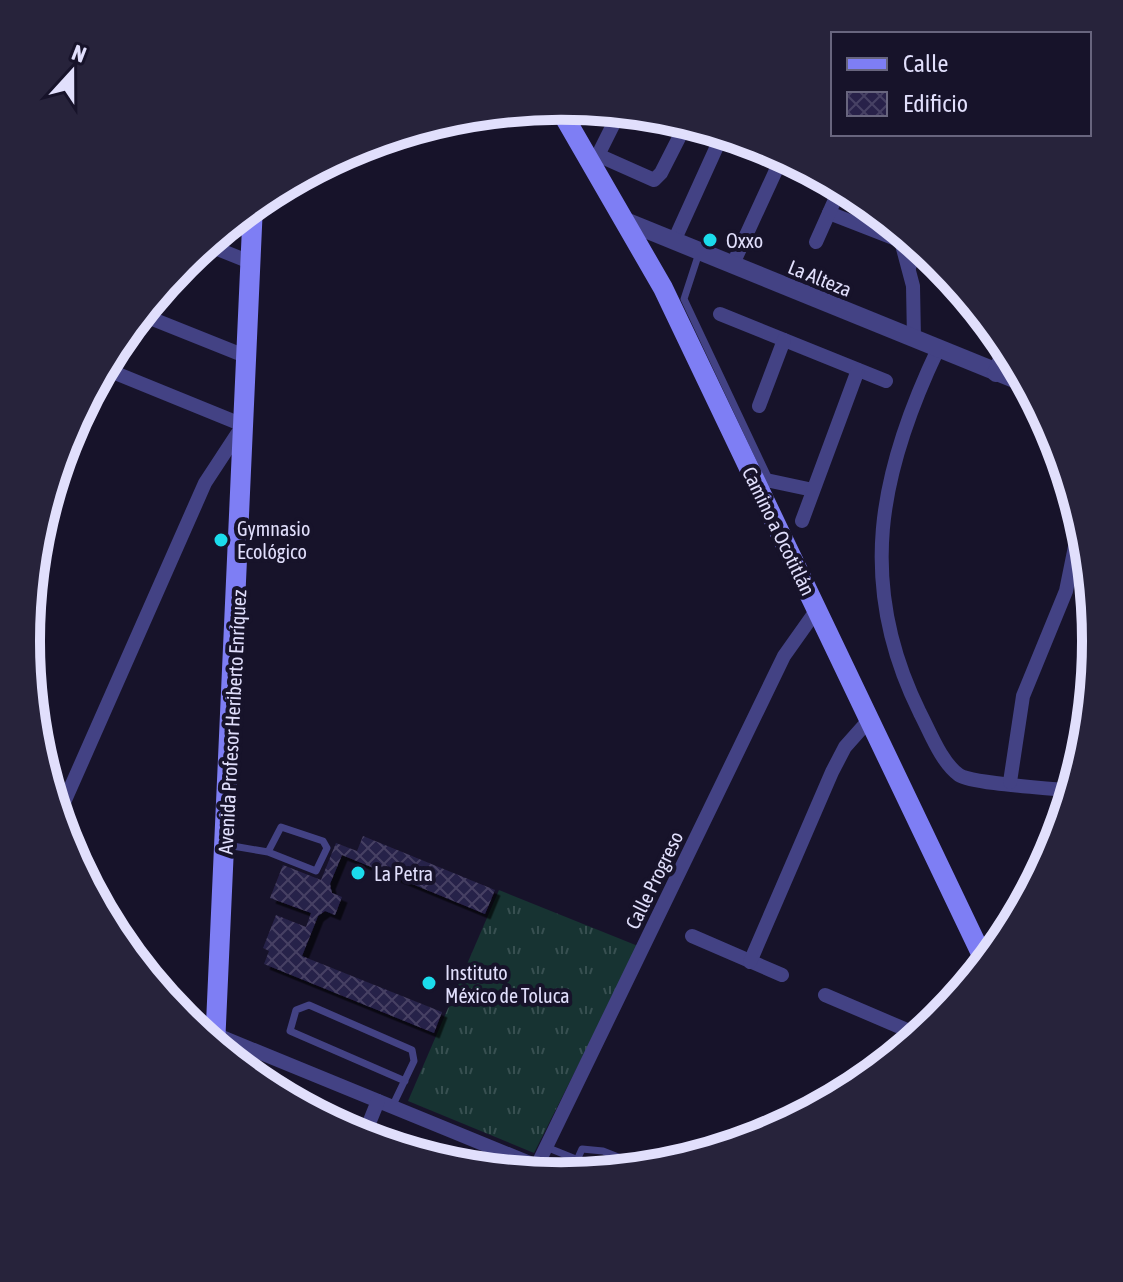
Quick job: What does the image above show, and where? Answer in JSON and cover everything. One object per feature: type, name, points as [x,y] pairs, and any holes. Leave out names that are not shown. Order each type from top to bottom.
[{"type":"main road","name":"Camino a Ocotitlán","points":[[568,120],[596,160],[760,479],[869,720],[980,951]]},
{"type":"main road","name":"Avenida Profesor Heriberto Enríquez","points":[[217,1032],[252,221]]},
{"type":"street","points":[[614,123],[596,160],[654,180],[661,173],[681,134]]},
{"type":"street","points":[[674,241],[718,144]]},
{"type":"street","points":[[732,266],[778,167]]},
{"type":"street","points":[[816,242],[836,198]]},
{"type":"street","points":[[829,213],[883,231]]},
{"type":"street","name":"La Alteza","points":[[628,222],[1012,379]]},
{"type":"street","points":[[218,249],[250,262]]},
{"type":"street","points":[[906,250],[911,272],[914,339]]},
{"type":"street","points":[[720,314],[886,381]]},
{"type":"street","points":[[152,319],[245,356]]},
{"type":"street","points":[[759,406],[784,340]]},
{"type":"street","points":[[938,349],[905,421],[894,456],[883,526],[882,579],[891,631],[913,698],[951,768],[962,777],[975,781],[1061,789]]},
{"type":"street","points":[[996,373],[1002,362]]},
{"type":"street","points":[[802,521],[858,370]]},
{"type":"street","points":[[65,800],[205,483],[243,425],[115,373]]},
{"type":"street","points":[[760,479],[813,490]]},
{"type":"street","points":[[1010,782],[1023,696],[1066,591],[1075,548]]},
{"type":"street","name":"Calle Progreso","points":[[539,1161],[784,656],[818,608]]},
{"type":"street","points":[[750,962],[832,772],[845,747],[869,720]]},
{"type":"street","points":[[692,936],[782,975]]},
{"type":"street","points":[[825,995],[908,1030]]},
{"type":"street","points":[[236,1049],[378,1101],[511,1160]]},
{"type":"street","points":[[368,1125],[378,1101]]},
{"type":"lane","points":[[699,252],[684,299],[760,479]]},
{"type":"lane","points":[[911,272],[917,260]]},
{"type":"lane","points":[[227,845],[268,852],[317,871],[326,844],[281,827],[268,852]]},
{"type":"lane","points":[[392,1107],[405,1081],[415,1057],[408,1047],[309,1005],[296,1010],[290,1031],[405,1081]]},
{"type":"lane","points":[[546,1147],[581,1161]]},
{"type":"lane","points":[[577,1160],[582,1149],[603,1151],[622,1159]]},
{"type":"green space","points":[[499,890],[638,946],[534,1153],[408,1101]]},
{"type":"building","points":[[363,836],[495,890],[485,914],[342,855],[330,884],[332,893],[342,897],[335,915],[325,911],[318,916],[302,956],[442,1012],[434,1033],[264,964],[269,951],[263,948],[276,915],[306,927],[311,913],[270,898],[283,865],[321,880],[336,843],[357,851]]},
{"type":"place","name":"Oxxo","points":[[710,240]]},
{"type":"place","name":"Gymnasio Ecológico","points":[[221,540]]},
{"type":"place","name":"La Petra","points":[[358,873]]},
{"type":"place","name":"Instituto México de Toluca","points":[[429,983]]}]
